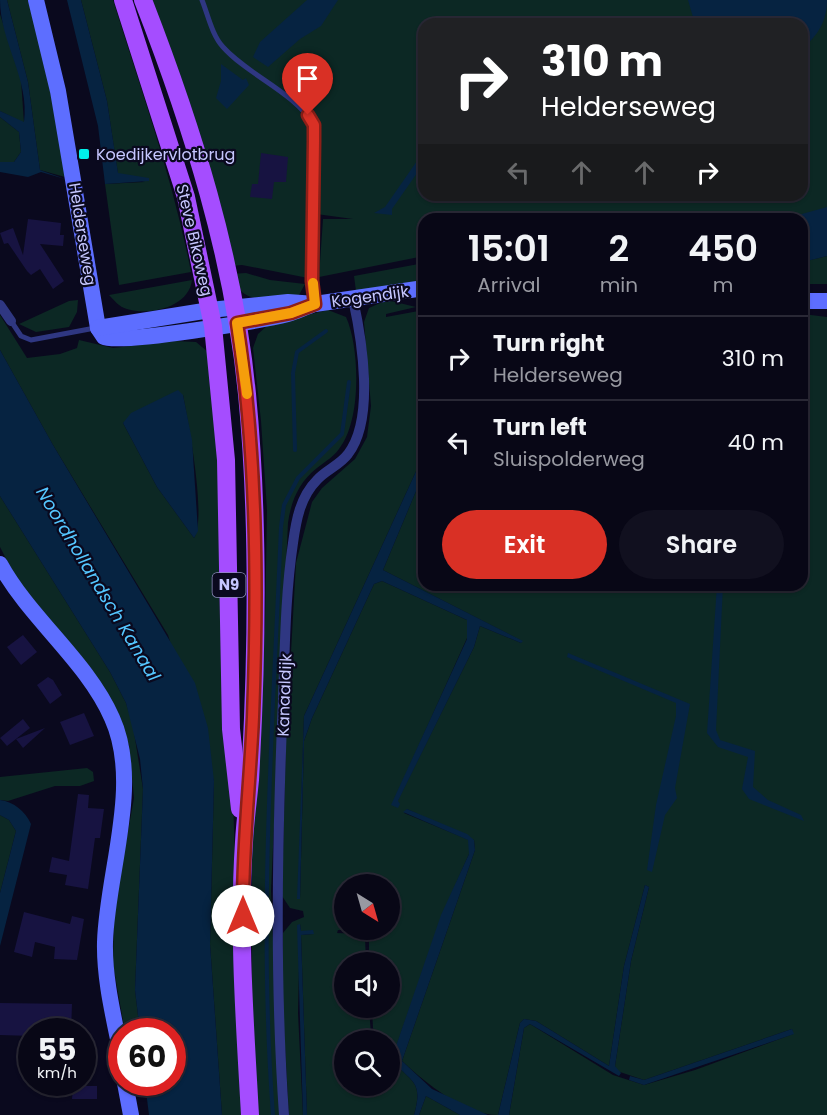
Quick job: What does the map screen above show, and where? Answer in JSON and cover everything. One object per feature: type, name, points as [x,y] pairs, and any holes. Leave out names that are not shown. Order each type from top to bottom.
[{"type":"main road","name":"Steve Bikoweg","points":[[123,0],[177,163],[195,232],[212,318]]},
{"type":"main road","name":"Steve Bikoweg","points":[[143,0],[171,71],[204,181],[222,250],[235,315]]},
{"type":"main road","name":"Kanaaldijk","points":[[235,315],[247,394],[254,545],[253,714],[244,843],[244,958],[250,1115]]},
{"type":"main road","name":"Kanaaldijk","points":[[212,318],[226,460],[231,729],[244,843]]},
{"type":"street","name":"Helderseweg","points":[[36,0],[61,103],[98,327]]},
{"type":"street","name":"Kogendijk","points":[[315,304],[418,289]]},
{"type":"street","name":"Kanaaldijk","points":[[284,1115],[277,915],[289,585],[293,543],[301,504],[317,480],[348,454],[360,426],[362,362],[353,299]]},
{"type":"street","points":[[808,301],[827,301]]},
{"type":"street","points":[[98,327],[104,337],[114,340],[212,318],[291,313],[315,304]]},
{"type":"street","points":[[0,305],[10,321]]},
{"type":"street","points":[[0,564],[13,587],[99,692],[113,719],[121,745],[126,781],[105,946],[116,1018]]},
{"type":"street","points":[[127,1096],[131,1115]]},
{"type":"lane","points":[[202,0],[216,38],[243,64],[308,115],[314,125],[312,281],[315,304]]},
{"type":"lane","points":[[10,321],[21,336],[31,340],[98,327]]},
{"type":"green space","points":[[7,0],[28,0],[52,92],[65,177],[40,170],[28,82]]},
{"type":"green space","points":[[81,0],[113,0],[166,169],[191,272],[119,285],[105,184],[145,182],[118,174],[107,101]]},
{"type":"green space","points":[[149,0],[827,0],[827,245],[808,225],[808,213],[418,213],[418,257],[319,277],[323,219],[353,219],[309,213],[308,278],[242,265],[231,266]]},
{"type":"green space","points":[[0,14],[21,80],[24,123],[0,111]]},
{"type":"green space","points":[[0,117],[19,132],[21,152],[14,162],[0,162]]},
{"type":"green space","points":[[827,256],[827,284],[808,284],[808,261]]},
{"type":"green space","points":[[418,264],[418,282],[356,291],[354,276]]},
{"type":"green space","points":[[246,273],[270,280],[305,284],[299,295],[258,298],[242,292],[231,274]]},
{"type":"green space","points":[[192,280],[184,297],[176,303],[157,310],[127,309],[109,295]]},
{"type":"green space","points":[[78,300],[77,312],[69,327],[36,332],[19,324],[69,301]]},
{"type":"green space","points":[[387,300],[416,307],[386,314],[386,317],[418,311],[418,467],[304,716],[298,899],[300,898],[304,741],[312,718],[374,584],[382,581],[467,620],[467,638],[392,805],[397,802],[474,647],[480,626],[521,643],[522,641],[424,591],[808,591],[808,315],[827,317],[827,1115],[509,1115],[524,1028],[530,1024],[613,1075],[644,1085],[695,1070],[793,1034],[792,1029],[644,1080],[617,1071],[615,1066],[631,961],[649,887],[645,885],[624,966],[609,1066],[536,1021],[524,1019],[520,1023],[498,1115],[472,1110],[434,1088],[402,1061],[475,850],[474,840],[407,809],[404,813],[469,840],[469,854],[442,915],[400,1036],[400,1030],[374,1030],[372,1018],[400,1018],[400,952],[369,952],[369,940],[400,940],[400,874],[334,874],[334,940],[365,940],[366,952],[334,952],[334,1018],[370,1018],[371,1030],[334,1030],[334,1096],[400,1096],[400,1069],[416,1088],[417,1104],[414,1115],[307,1115],[301,935],[313,934],[301,931],[300,924],[298,1013],[303,1115],[289,1115],[283,1011],[283,933],[292,922],[304,917],[303,911],[290,908],[282,896],[286,741],[296,563],[312,502],[322,488],[355,459],[367,437],[371,406],[364,322],[369,308]]},
{"type":"green space","points":[[328,310],[346,317],[351,330],[356,364],[355,401],[348,434],[333,456],[305,479],[291,507],[288,523],[271,891],[280,1115],[258,1115],[252,1004],[252,842],[265,626],[267,510],[253,348],[258,334],[269,324]]},
{"type":"green space","points":[[0,315],[27,358],[60,354],[77,348],[79,340],[113,348],[175,341],[196,342],[208,352],[222,448],[243,1115],[222,1115],[210,944],[214,781],[168,635],[53,445],[0,350]],"holes":[[[183,395],[198,491],[197,527],[194,538],[157,487],[123,423]]]},
{"type":"green space","points":[[418,486],[418,588],[383,570]]},
{"type":"green space","points":[[0,496],[110,672],[126,703],[133,726],[143,789],[135,990],[138,1018],[123,1018],[113,964],[114,909],[134,798],[129,745],[18,582],[0,547]]},
{"type":"green space","points":[[87,768],[93,772],[94,781],[80,786],[55,786],[8,801],[0,800],[0,777]]},
{"type":"green space","points":[[0,815],[9,820],[16,831],[0,893]]},
{"type":"green space","points":[[426,1096],[460,1115],[419,1115]]},
{"type":"water","points":[[0,0],[7,0],[28,82],[40,170],[65,179],[41,172],[28,177],[0,172],[0,162],[14,162],[21,152],[19,132],[0,117],[0,111],[24,122],[25,106],[19,76],[1,16]]},
{"type":"water","points":[[67,0],[81,0],[107,101],[118,173],[149,178],[149,181],[105,184],[98,126]]},
{"type":"water","points":[[307,0],[338,0],[321,26],[300,39],[268,67],[253,57],[260,42]]},
{"type":"water","points":[[688,0],[827,0],[821,27],[808,43],[808,18],[693,18]]},
{"type":"water","points":[[221,64],[243,80],[246,78],[249,85],[227,109],[216,98],[221,81]]},
{"type":"water","points":[[418,160],[418,172],[392,209],[392,215],[374,213],[385,207]]},
{"type":"water","points":[[827,207],[827,256],[808,261],[808,213],[806,213]]},
{"type":"water","name":"Noordhollandsch Kanaal","points":[[0,350],[53,445],[195,683],[208,728],[214,781],[210,944],[222,1115],[149,1115],[147,1096],[186,1096],[186,1018],[138,1018],[135,990],[143,789],[140,759],[126,703],[110,672],[0,496]]},
{"type":"water","points":[[178,390],[183,395],[192,440],[198,531],[194,538],[157,487],[123,423],[131,413]]},
{"type":"water","points":[[418,467],[418,486],[383,570],[418,588],[418,591],[424,591],[523,641],[521,643],[480,626],[474,647],[398,801],[400,804],[398,808],[391,805],[467,639],[467,620],[382,581],[374,584],[312,718],[304,741],[300,899],[297,899],[304,716]]},
{"type":"water","points":[[717,591],[723,591],[716,730],[720,740],[755,751],[753,787],[768,800],[801,815],[804,821],[749,799],[742,789],[748,757],[718,747],[707,733]]},
{"type":"water","points":[[568,653],[690,704],[675,788],[677,798],[665,815],[652,872],[647,870],[656,805],[676,716],[676,703],[567,657]]},
{"type":"water","points":[[0,800],[18,808],[31,824],[0,946],[0,893],[16,831],[9,820],[0,815]]},
{"type":"water","points":[[407,809],[467,834],[474,840],[475,850],[402,1061],[432,1089],[488,1115],[460,1115],[426,1096],[419,1115],[414,1115],[417,1104],[416,1088],[400,1069],[400,1034],[441,915],[469,854],[468,840],[403,812]]},
{"type":"water","points":[[645,885],[649,887],[631,961],[615,1066],[621,1073],[619,1076],[530,1024],[524,1028],[509,1115],[498,1115],[520,1023],[524,1019],[536,1021],[609,1066],[624,966]]},
{"type":"water","points":[[300,924],[301,931],[313,930],[314,934],[301,935],[307,1115],[303,1115],[297,925]]},
{"type":"water","points":[[792,1029],[794,1034],[644,1085],[629,1080],[630,1076],[644,1080]]},
{"type":"building","points":[[261,153],[288,157],[286,182],[274,182],[272,199],[250,197],[252,184],[258,184]]},
{"type":"building","points":[[28,219],[61,223],[60,235],[64,235],[63,246],[40,244],[64,281],[53,289],[40,269],[31,275],[27,271],[8,243],[4,244],[0,233],[13,228],[23,255]]},
{"type":"building","points":[[23,635],[37,652],[21,665],[7,647]]},
{"type":"building","points":[[48,677],[53,680],[62,695],[50,704],[37,685]]},
{"type":"building","points":[[84,713],[94,736],[70,745],[60,722]]},
{"type":"building","points":[[23,719],[30,728],[7,746],[0,738]]},
{"type":"building","points":[[45,728],[23,748],[16,739]]},
{"type":"building","points":[[78,794],[89,795],[88,808],[104,809],[100,838],[95,838],[88,889],[65,885],[67,875],[49,872],[52,857],[69,861]]},
{"type":"building","points":[[24,912],[70,924],[72,916],[84,919],[77,960],[54,959],[55,947],[35,942],[32,957],[14,952]]},
{"type":"building","points":[[0,1003],[72,1004],[72,1018],[18,1018],[18,1036],[0,1035]]},
{"type":"building","points":[[97,1086],[97,1099],[72,1099],[72,1096],[96,1096]]},
{"type":"waterway","points":[[295,450],[293,373],[297,352],[326,331]]},
{"type":"waterway","points":[[273,1115],[269,1042],[267,894],[281,527],[284,505],[298,478],[342,434],[349,382]]},
{"type":"slow traffic","points":[[247,394],[237,323],[291,313],[315,304],[313,283]]},
{"type":"place","name":"Koedijkervlotbrug","points":[[84,154]]},
{"type":"route","points":[[243,916],[244,843],[250,783],[253,714],[254,545],[247,394],[237,323],[291,313],[315,304],[312,281],[314,125],[308,115]]}]
